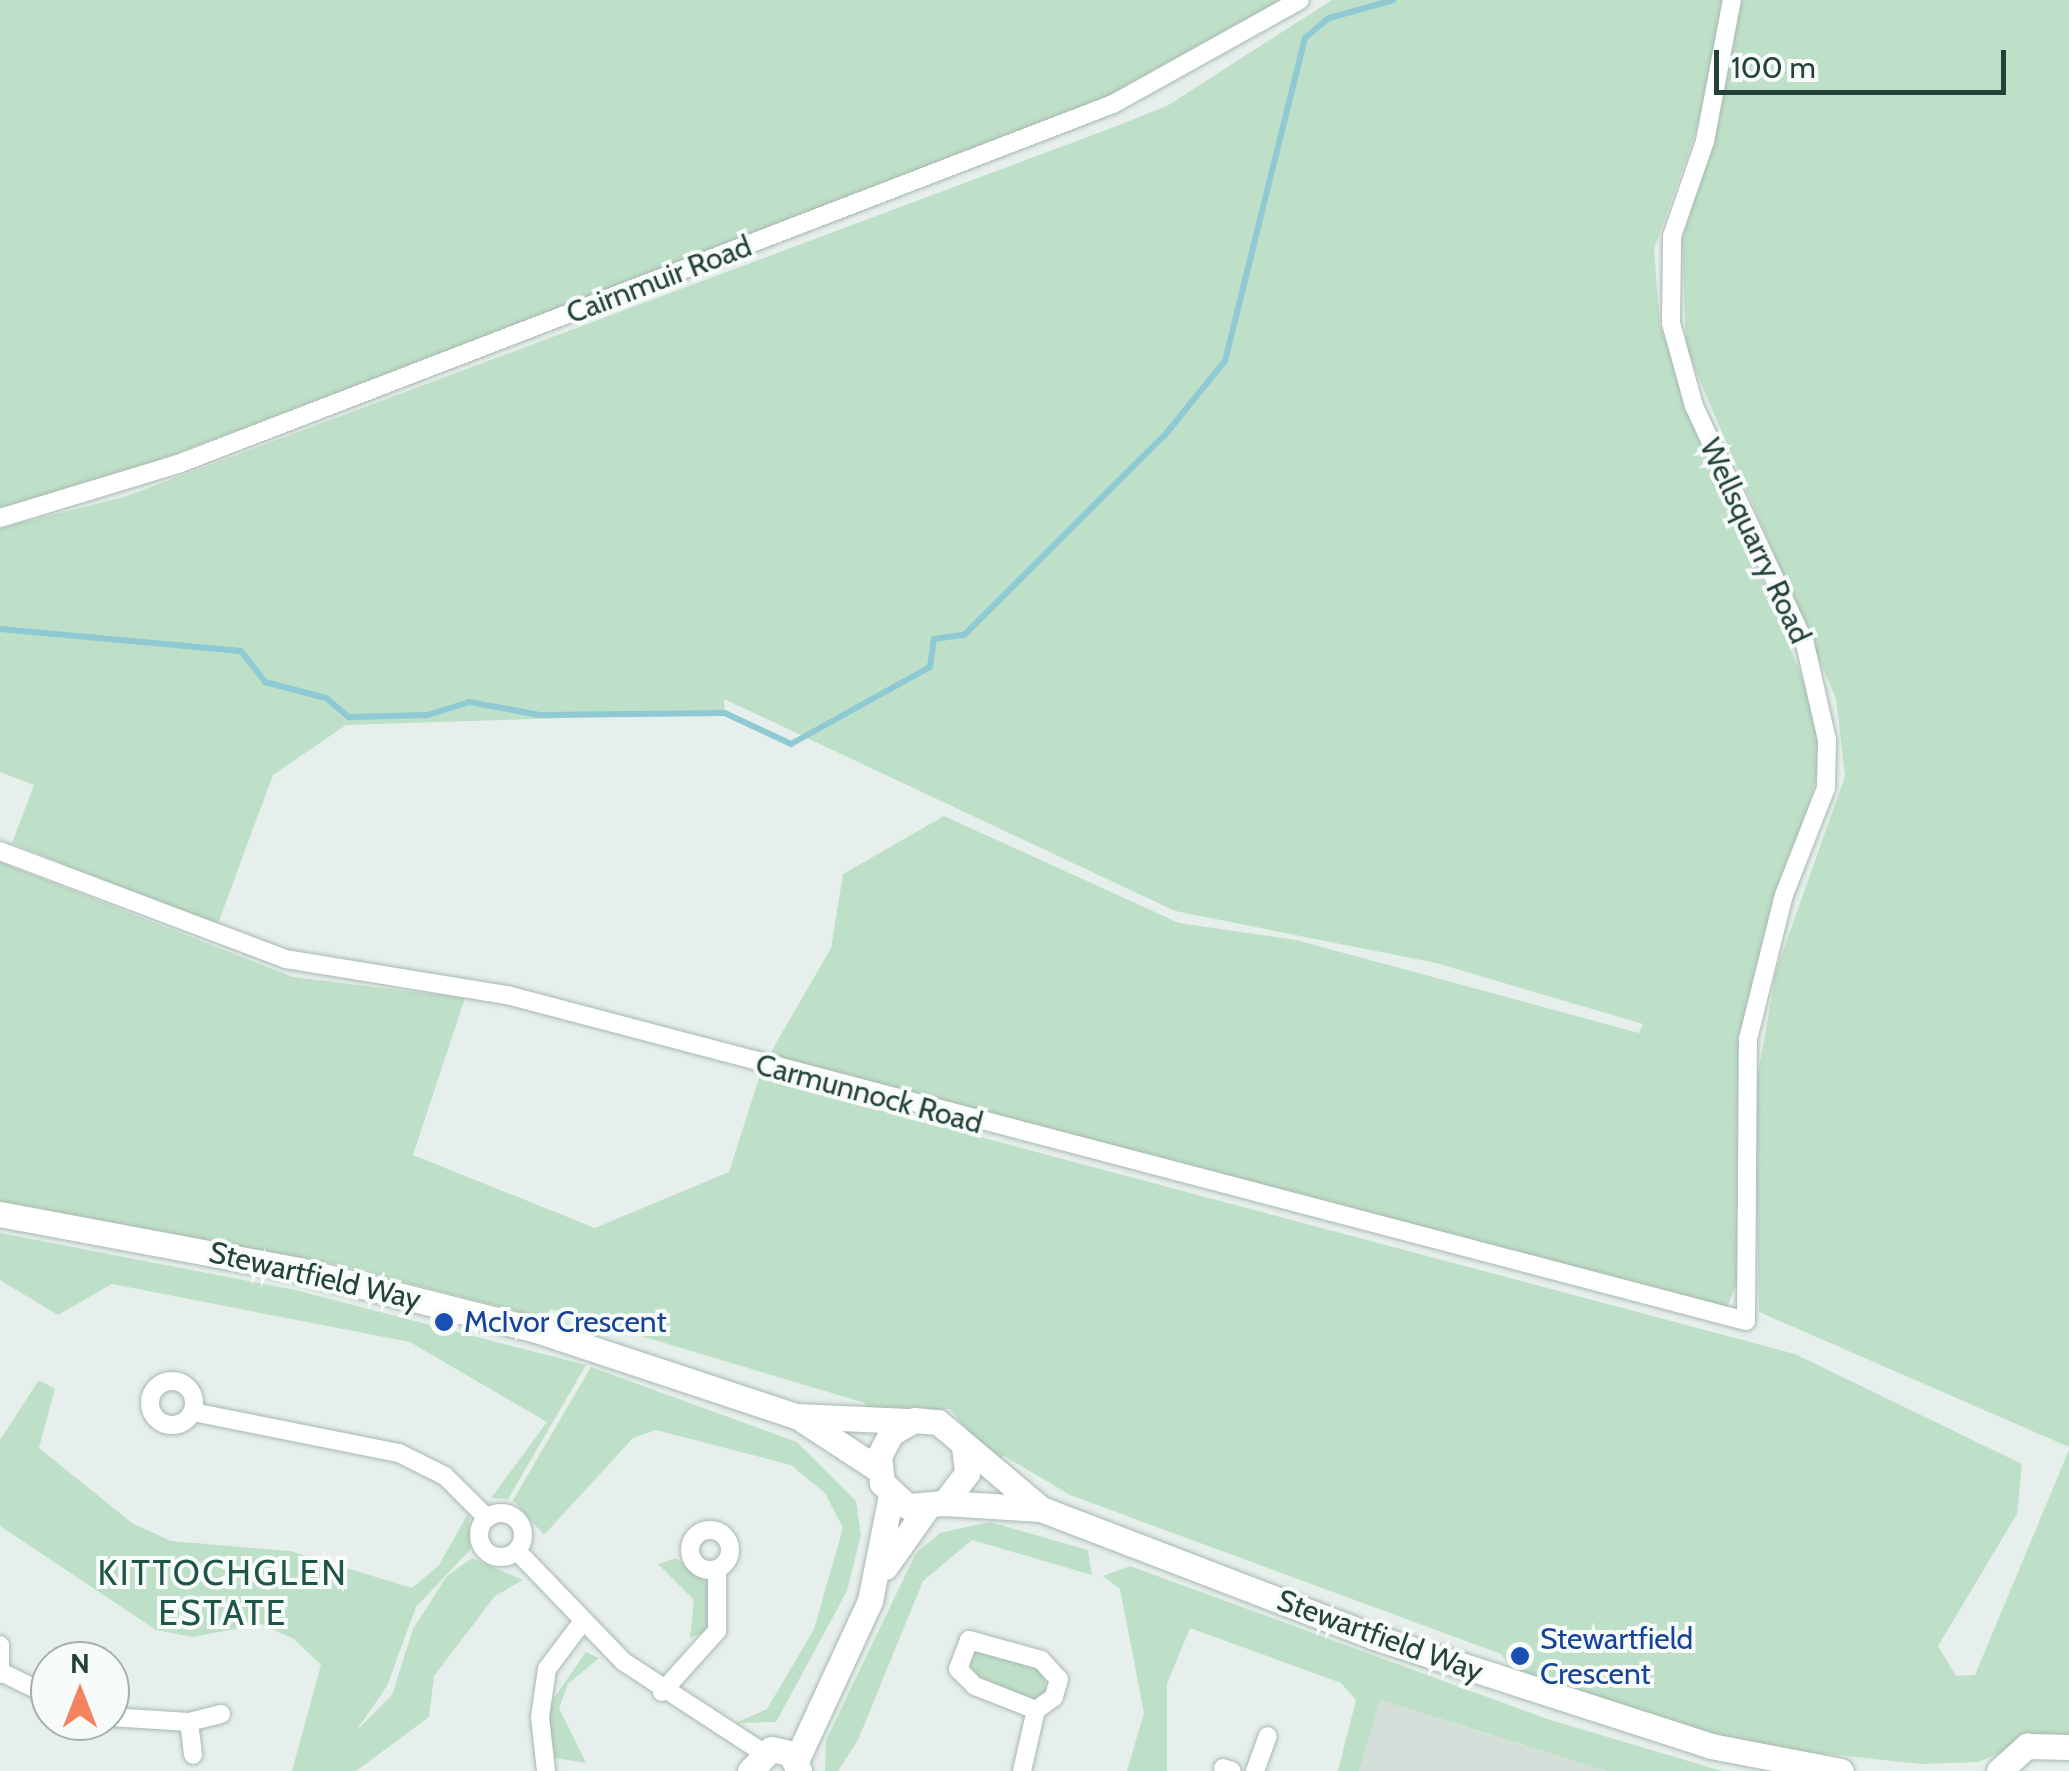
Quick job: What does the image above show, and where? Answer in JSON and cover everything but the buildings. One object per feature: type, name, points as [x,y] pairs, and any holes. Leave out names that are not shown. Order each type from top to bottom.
[{"type":"street","name":"Cairnmuir Road","points":[[0,518],[178,464],[1114,104],[1300,0]]},
{"type":"street","name":"Wellsquarry Road","points":[[1732,0],[1704,141],[1672,236],[1670,323],[1694,406],[1805,644],[1828,740],[1826,788],[1784,896],[1748,1039],[1746,1320]]},
{"type":"street","name":"Carmunnock Road","points":[[0,852],[286,959],[507,995],[1746,1320]]},
{"type":"street","name":"Stewartfield Way","points":[[0,1214],[214,1252],[518,1325],[796,1416],[878,1469]]},
{"type":"street","points":[[193,1412],[399,1453],[445,1476],[487,1518]]},
{"type":"street","name":"Stewartfield Way","points":[[796,1416],[914,1420]]},
{"type":"street","points":[[487,1518],[507,1514],[520,1522],[517,1551],[583,1621],[662,1692],[773,1762],[808,1724],[879,1575],[935,1506],[962,1485],[964,1447],[949,1428],[914,1420],[891,1432],[878,1469],[890,1495],[879,1575]]},
{"type":"street","name":"Stewartfield Way","points":[[964,1447],[1041,1508],[1411,1649],[1712,1746],[1841,1771]]},
{"type":"street","points":[[890,1495],[935,1506]]},
{"type":"street","name":"Stewartfield Way","points":[[935,1506],[1041,1508]]},
{"type":"street","points":[[487,1518],[479,1536],[487,1553],[517,1551]]},
{"type":"street","points":[[662,1692],[717,1630],[717,1568]]},
{"type":"street","points":[[546,1771],[540,1716],[547,1669],[583,1621]]},
{"type":"street","points":[[1022,1771],[1036,1710],[1059,1689],[1053,1668],[990,1640],[960,1648],[962,1677],[1036,1710]]},
{"type":"street","points":[[0,1645],[1,1673],[30,1687]]},
{"type":"street","points":[[130,1718],[189,1722],[221,1714]]},
{"type":"street","points":[[189,1722],[192,1754]]},
{"type":"street","points":[[1256,1771],[1268,1736]]},
{"type":"street","points":[[1999,1771],[2027,1746],[2069,1747]]},
{"type":"shaded area","points":[[1379,1699],[1414,1711],[1606,1771],[1359,1771]]},
{"type":"green space","points":[[0,0],[1299,0],[1190,68],[104,481],[0,507]]},
{"type":"green space","points":[[1332,0],[1724,0],[1707,101],[1654,249],[1660,326],[1814,707],[1821,762],[1738,1051],[1737,1283],[1727,1307],[767,1059],[831,948],[843,874],[944,816],[1179,923],[1296,940],[1639,1033],[1643,1024],[1436,963],[1175,911],[724,699],[725,713],[346,725],[273,775],[217,926],[12,843],[34,785],[0,772],[0,528],[124,497],[1109,129],[1167,106]]},
{"type":"green space","points":[[1738,0],[2069,0],[2069,1447],[1759,1312],[1755,1092],[1776,971],[1845,776],[1836,699],[1686,348],[1682,239],[1716,129]]},
{"type":"green space","points":[[0,862],[293,977],[465,998],[413,1155],[595,1228],[729,1172],[759,1078],[1795,1354],[2022,1464],[2017,1514],[1938,1646],[1956,1676],[1975,1675],[2069,1450],[2069,1739],[2052,1733],[1978,1762],[1921,1764],[1772,1748],[1679,1725],[1514,1673],[1501,1654],[1070,1495],[1004,1456],[995,1464],[950,1409],[867,1413],[865,1403],[551,1309],[542,1318],[340,1265],[0,1201]]},
{"type":"green space","points":[[0,1233],[295,1290],[586,1365],[508,1499],[491,1498],[547,1422],[410,1342],[112,1284],[58,1315],[0,1280]]},
{"type":"green space","points":[[591,1367],[797,1442],[856,1501],[861,1535],[847,1591],[776,1722],[736,1723],[767,1709],[814,1629],[843,1528],[825,1493],[791,1465],[656,1430],[633,1438],[544,1535],[513,1500]]},
{"type":"green space","points":[[39,1380],[55,1389],[39,1448],[132,1523],[171,1541],[290,1551],[412,1588],[439,1565],[469,1512],[470,1550],[416,1607],[387,1686],[356,1731],[392,1695],[413,1629],[447,1576],[472,1558],[523,1580],[495,1596],[434,1676],[429,1717],[356,1771],[292,1771],[321,1665],[294,1639],[261,1624],[193,1637],[156,1630],[0,1526],[0,1440]]},
{"type":"green space","points":[[990,1522],[1088,1550],[1092,1575],[972,1540],[923,1581],[858,1740],[838,1771],[825,1771],[826,1740],[916,1553],[940,1533]]},
{"type":"green space","points":[[676,1558],[710,1585],[708,1631],[690,1638],[694,1600],[658,1564]]},
{"type":"green space","points":[[1130,1566],[1547,1719],[1722,1771],[1606,1771],[1380,1700],[1359,1771],[1338,1771],[1356,1700],[1341,1683],[1190,1628],[1167,1684],[1167,1771],[1127,1771],[1144,1713],[1120,1589],[1103,1576]]},
{"type":"green space","points":[[985,1646],[1043,1672],[1047,1692],[1034,1699],[973,1675],[969,1653]]},
{"type":"green space","points":[[586,1652],[599,1658],[568,1684],[559,1708],[586,1763],[555,1758],[547,1708]]},
{"type":"waterway","points":[[0,629],[241,651],[265,682],[326,698],[349,717],[428,715],[469,702],[540,715],[725,713],[791,744],[930,667],[934,639],[964,635],[1164,436],[1225,361],[1305,38],[1329,18],[1394,0]]},
{"type":"place","name":"McIvor Crescent","points":[[444,1322]]},
{"type":"place","name":"Stewartfield Crescent","points":[[1520,1656]]},
{"type":"district","name":"KITTOCHGLEN ESTATE","points":[[223,1593]]}]
